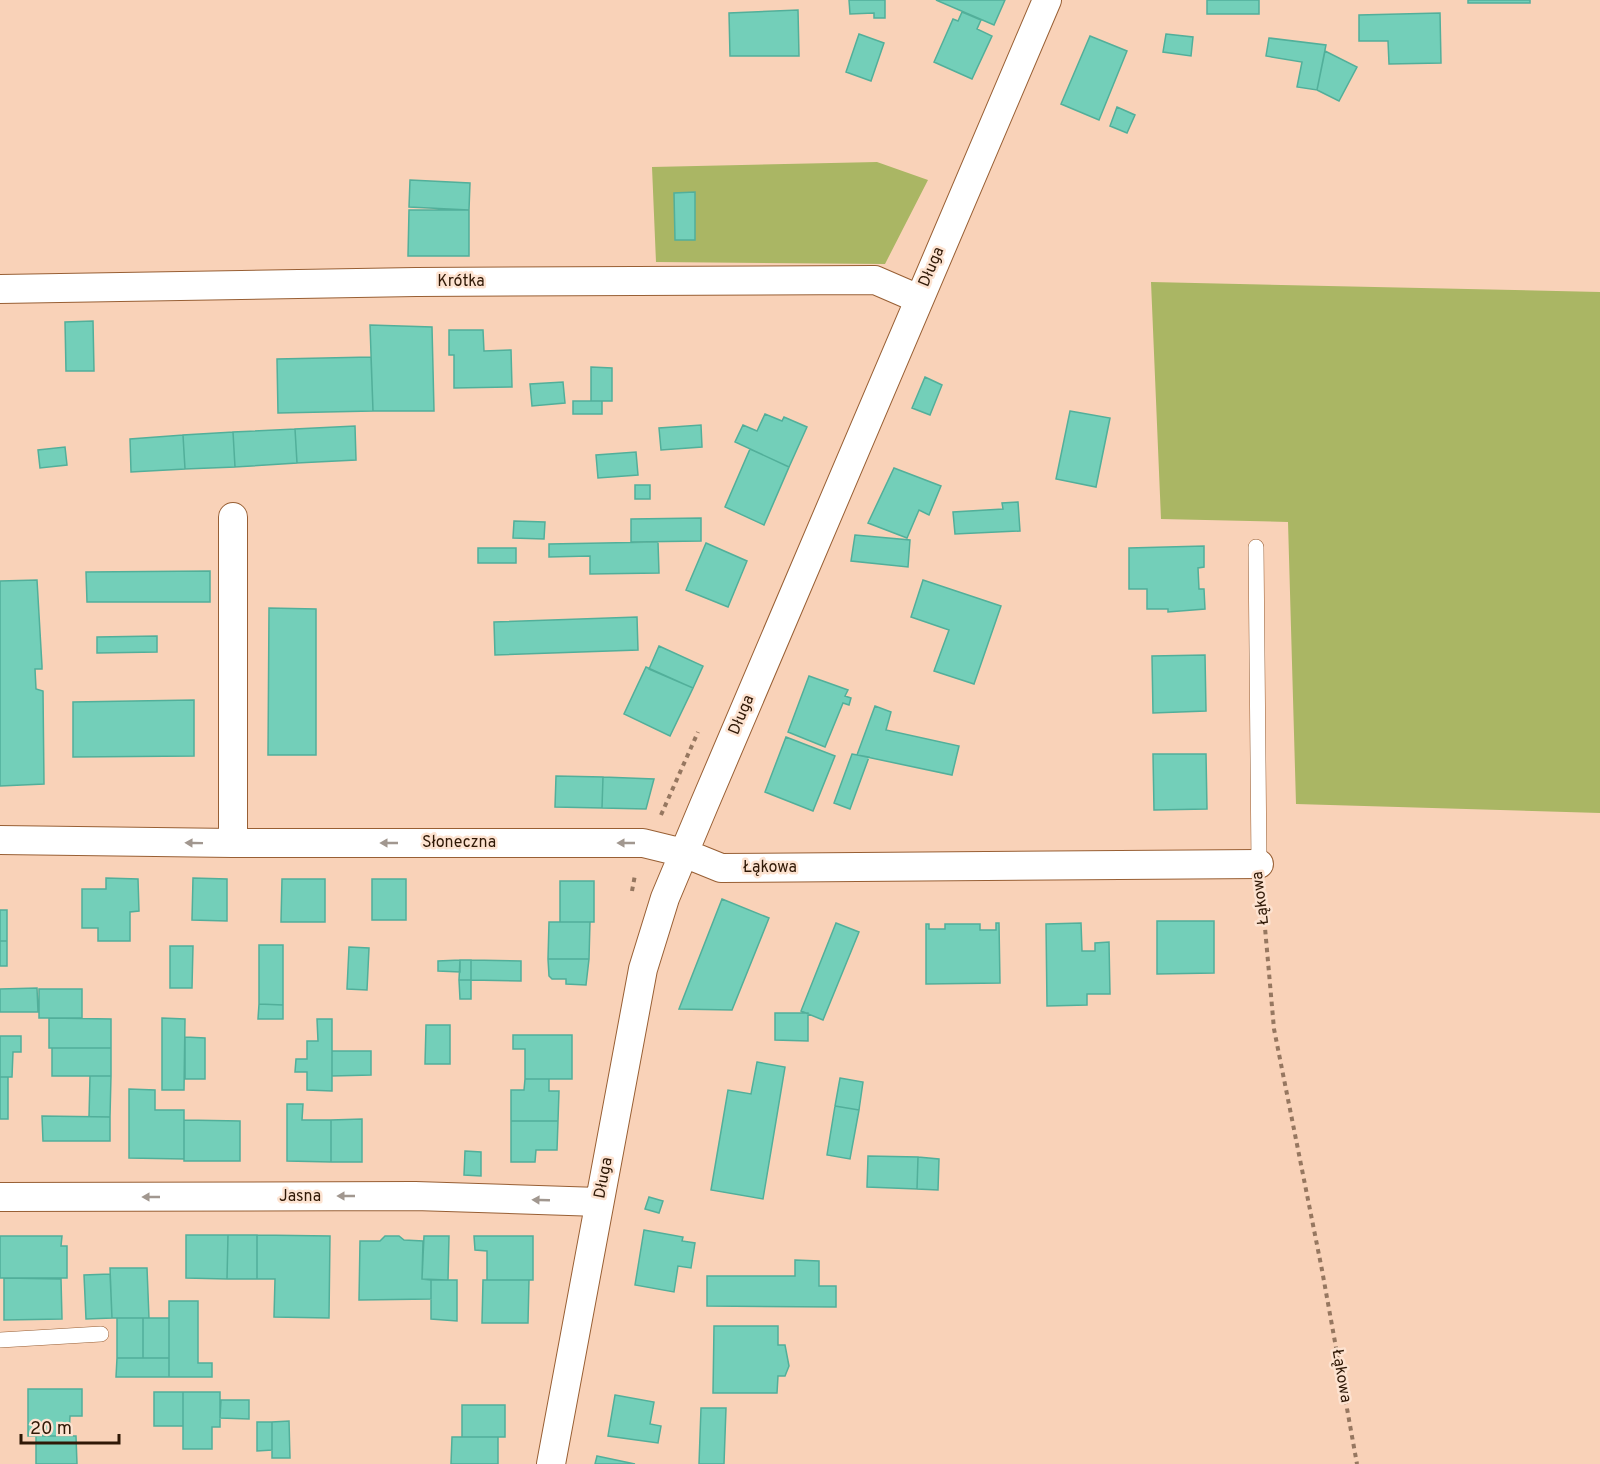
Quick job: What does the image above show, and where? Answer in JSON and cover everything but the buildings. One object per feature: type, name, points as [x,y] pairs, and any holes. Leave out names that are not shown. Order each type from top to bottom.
[{"type":"street","name":"Długa","points":[[551,1464],[643,969],[659,916],[1047,0]]},
{"type":"street","name":"Krótka","points":[[0,290],[416,282],[875,280],[919,298]]},
{"type":"street","points":[[233,517],[233,843]]},
{"type":"street","name":"Słoneczna","points":[[0,840],[233,843],[643,843],[684,853]]},
{"type":"street","name":"Łąkowa","points":[[684,853],[721,868],[1259,864]]},
{"type":"street","name":"Jasna","points":[[0,1197],[416,1196],[599,1202]]},
{"type":"lane","points":[[1256,547],[1259,864]]},
{"type":"lane","points":[[0,1340],[101,1334]]},
{"type":"path","name":"Łąkowa","points":[[1259,864],[1274,1029],[1322,1270],[1357,1464]]},
{"type":"green space","points":[[877,162],[928,180],[885,264],[656,262],[652,167]]},
{"type":"green space","points":[[1151,282],[1600,292],[1600,813],[1296,804],[1288,522],[1161,519]]}]
